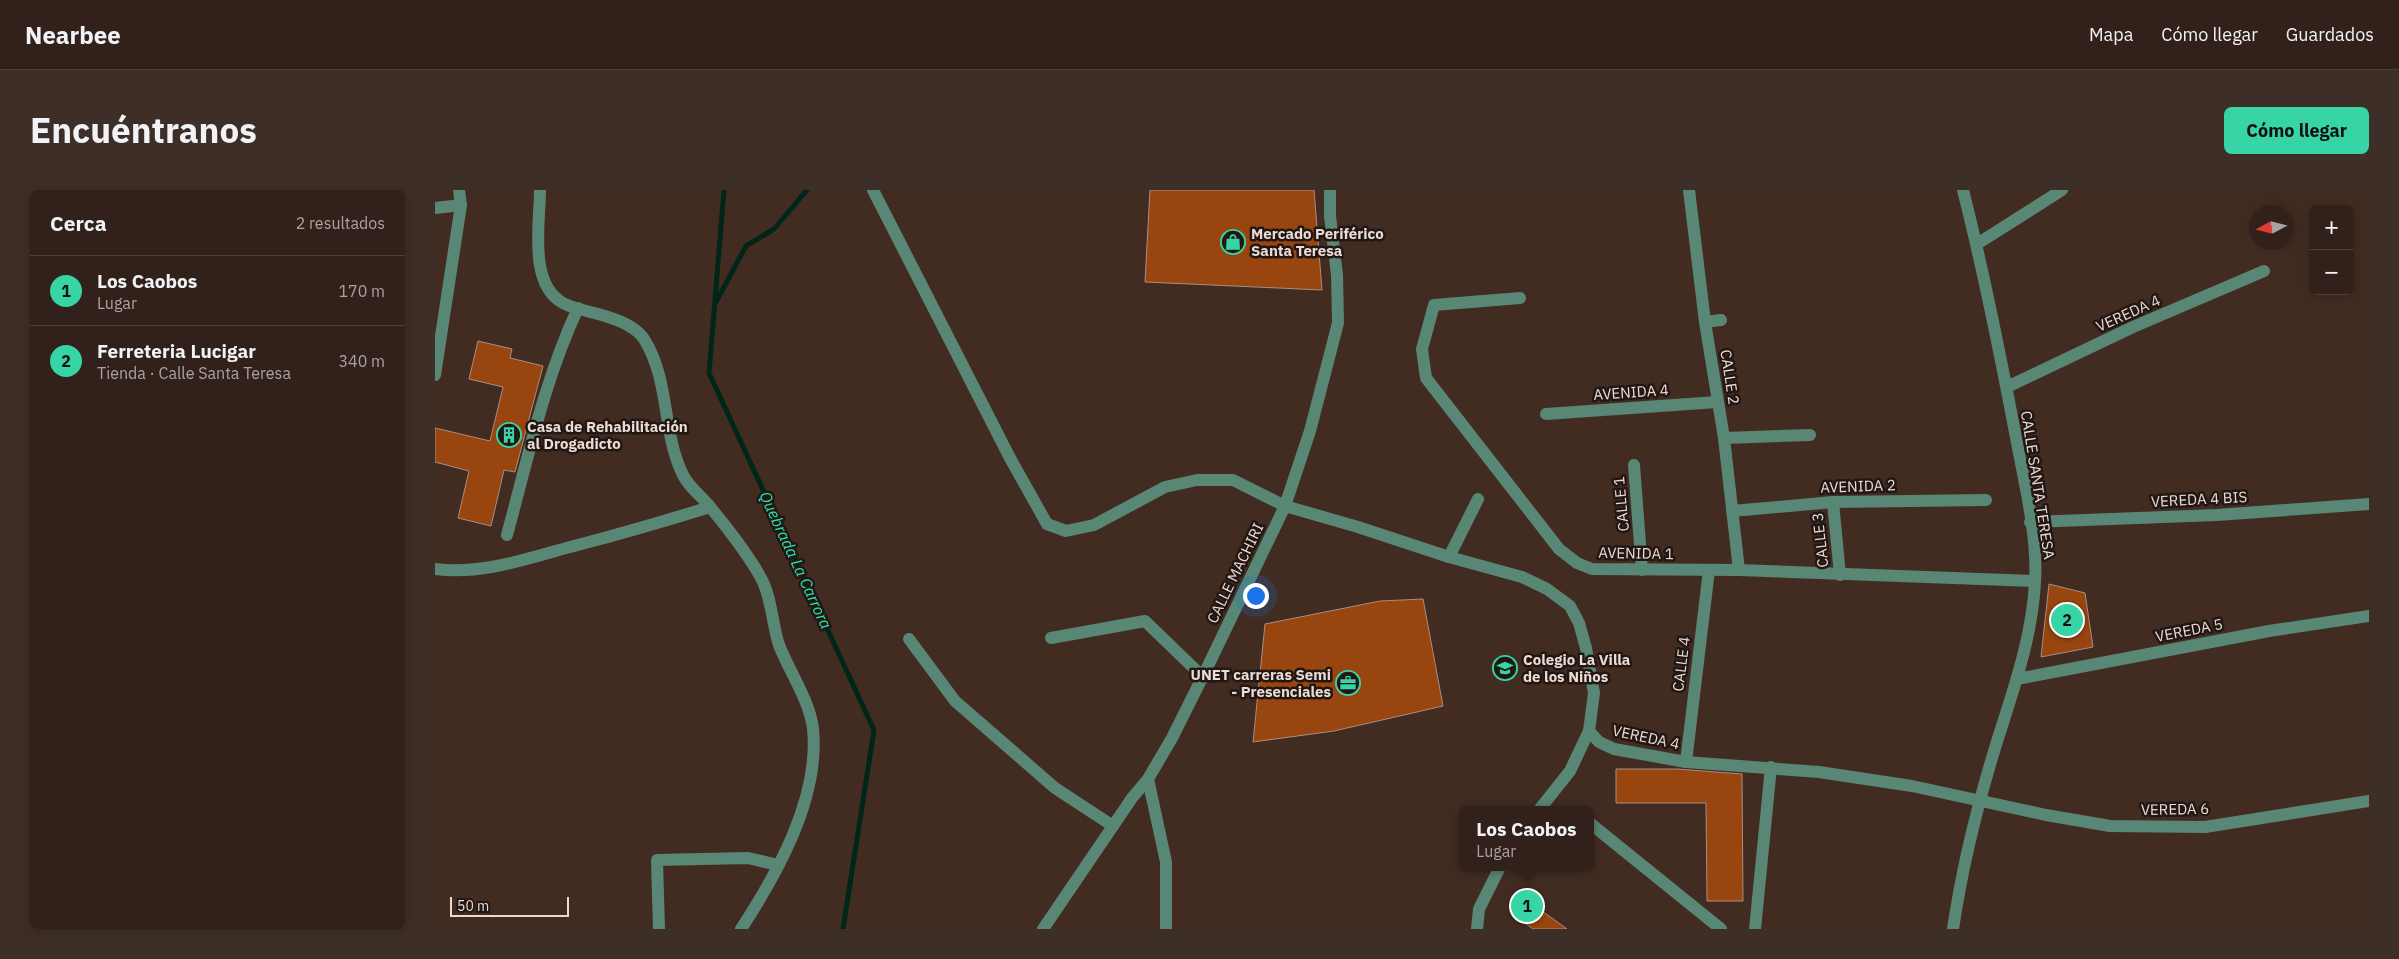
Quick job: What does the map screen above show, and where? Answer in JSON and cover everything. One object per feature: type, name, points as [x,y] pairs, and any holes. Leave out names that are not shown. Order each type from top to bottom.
[{"type":"street","points":[[435,375],[461,205],[459,190]]},
{"type":"street","points":[[541,190],[538,256],[542,278],[551,293],[563,303],[626,323],[643,337],[653,355],[660,380],[672,444],[682,473],[689,486],[710,506],[762,580],[774,630],[813,728],[811,766],[805,801],[789,842],[741,929]]},
{"type":"street","points":[[873,190],[1010,458],[1047,524],[1066,531],[1095,525],[1165,487],[1197,480],[1233,480],[1285,506],[1359,527],[1449,558],[1522,577],[1547,589],[1570,606],[1579,622],[1594,693],[1589,731],[1570,770],[1542,806]]},
{"type":"street","name":"CALLE MACHIRI","points":[[1043,929],[1080,878],[1113,826],[1148,779],[1172,738],[1285,506],[1310,431],[1339,323],[1337,275],[1330,216],[1330,190]]},
{"type":"street","name":"CALLE 2","points":[[1689,190],[1705,322],[1717,402],[1725,438],[1739,570]]},
{"type":"street","name":"CALLE SANTA TERESA","points":[[1953,929],[1959,887],[1990,766],[2025,651],[2035,581],[2030,522],[2007,387],[1977,244],[1963,190]]},
{"type":"street","points":[[1977,244],[2062,190]]},
{"type":"street","points":[[435,208],[461,205]]},
{"type":"street","name":"VEREDA 4","points":[[2007,387],[2133,327],[2264,271]]},
{"type":"street","name":"AVENIDA 1","points":[[1520,298],[1434,305],[1422,349],[1426,378],[1559,549],[1577,563],[1592,569],[1739,570],[2035,581]]},
{"type":"street","points":[[507,535],[532,435],[561,345],[578,308]]},
{"type":"street","points":[[1705,322],[1721,320]]},
{"type":"street","name":"AVENIDA 4","points":[[1546,414],[1717,402]]},
{"type":"street","points":[[1725,438],[1810,435]]},
{"type":"street","name":"CALLE 1","points":[[1634,464],[1642,570]]},
{"type":"street","points":[[1449,558],[1478,499]]},
{"type":"street","name":"AVENIDA 2","points":[[1732,511],[1833,502],[1985,500]]},
{"type":"street","name":"CALLE 3","points":[[1833,502],[1840,575]]},
{"type":"street","name":"VEREDA 4 BIS","points":[[2030,522],[2217,515],[2369,504]]},
{"type":"street","points":[[435,569],[450,571],[486,569],[532,559],[710,506]]},
{"type":"street","name":"CALLE 4","points":[[1686,762],[1709,570]]},
{"type":"street","name":"VEREDA 5","points":[[2017,679],[2269,631],[2369,616]]},
{"type":"street","points":[[1051,638],[1145,621],[1203,677]]},
{"type":"street","points":[[909,639],[955,701],[1055,788],[1113,826]]},
{"type":"street","name":"VEREDA 4","points":[[1589,731],[1599,742],[1614,748],[1686,762],[1819,772],[1912,786],[1981,801]]},
{"type":"street","points":[[1755,929],[1771,767]]},
{"type":"street","points":[[1148,779],[1166,862],[1166,929]]},
{"type":"street","name":"VEREDA 6","points":[[1981,801],[2110,826],[2205,827],[2369,801]]},
{"type":"street","points":[[1594,826],[1721,929]]},
{"type":"street","points":[[659,929],[657,860],[747,858],[777,865]]},
{"type":"street","points":[[1477,929],[1479,909],[1498,871]]},
{"type":"building","name":"Mercado Periférico Santa Teresa","points":[[1150,190],[1314,190],[1322,290],[1145,282]]},
{"type":"building","name":"Casa de Rehabilitación al Drogadicto","points":[[478,341],[512,349],[510,358],[543,366],[515,472],[504,470],[491,526],[458,518],[469,471],[435,462],[435,428],[490,441],[503,387],[469,379]]},
{"type":"building","points":[[2049,584],[2085,593],[2093,647],[2041,657]]},
{"type":"building","name":"UNET carreras Semi - Presenciales","points":[[1423,599],[1443,706],[1334,731],[1253,742],[1265,624],[1380,601]]},
{"type":"building","points":[[1616,769],[1677,769],[1742,774],[1743,901],[1707,901],[1706,803],[1616,803]]},
{"type":"building","points":[[1524,898],[1567,929],[1533,929],[1512,914]]},
{"type":"waterway","name":"Quebrada La Carrora","points":[[724,190],[709,373],[874,730],[843,929]]},
{"type":"waterway","points":[[716,302],[746,246],[774,229],[807,190]]},
{"type":"place","name":"Mercado Periférico Santa Teresa","points":[[1233,242]]},
{"type":"place","name":"Casa de Rehabilitación al Drogadicto","points":[[509,435]]},
{"type":"place","name":"Ferreteria Lucigar","points":[[2067,620]]},
{"type":"place","name":"Colegio La Villa de los Niños","points":[[1505,668]]},
{"type":"place","name":"UNET carreras Semi - Presenciales","points":[[1348,683]]},
{"type":"place","name":"Los Caobos","points":[[1527,906]]}]
